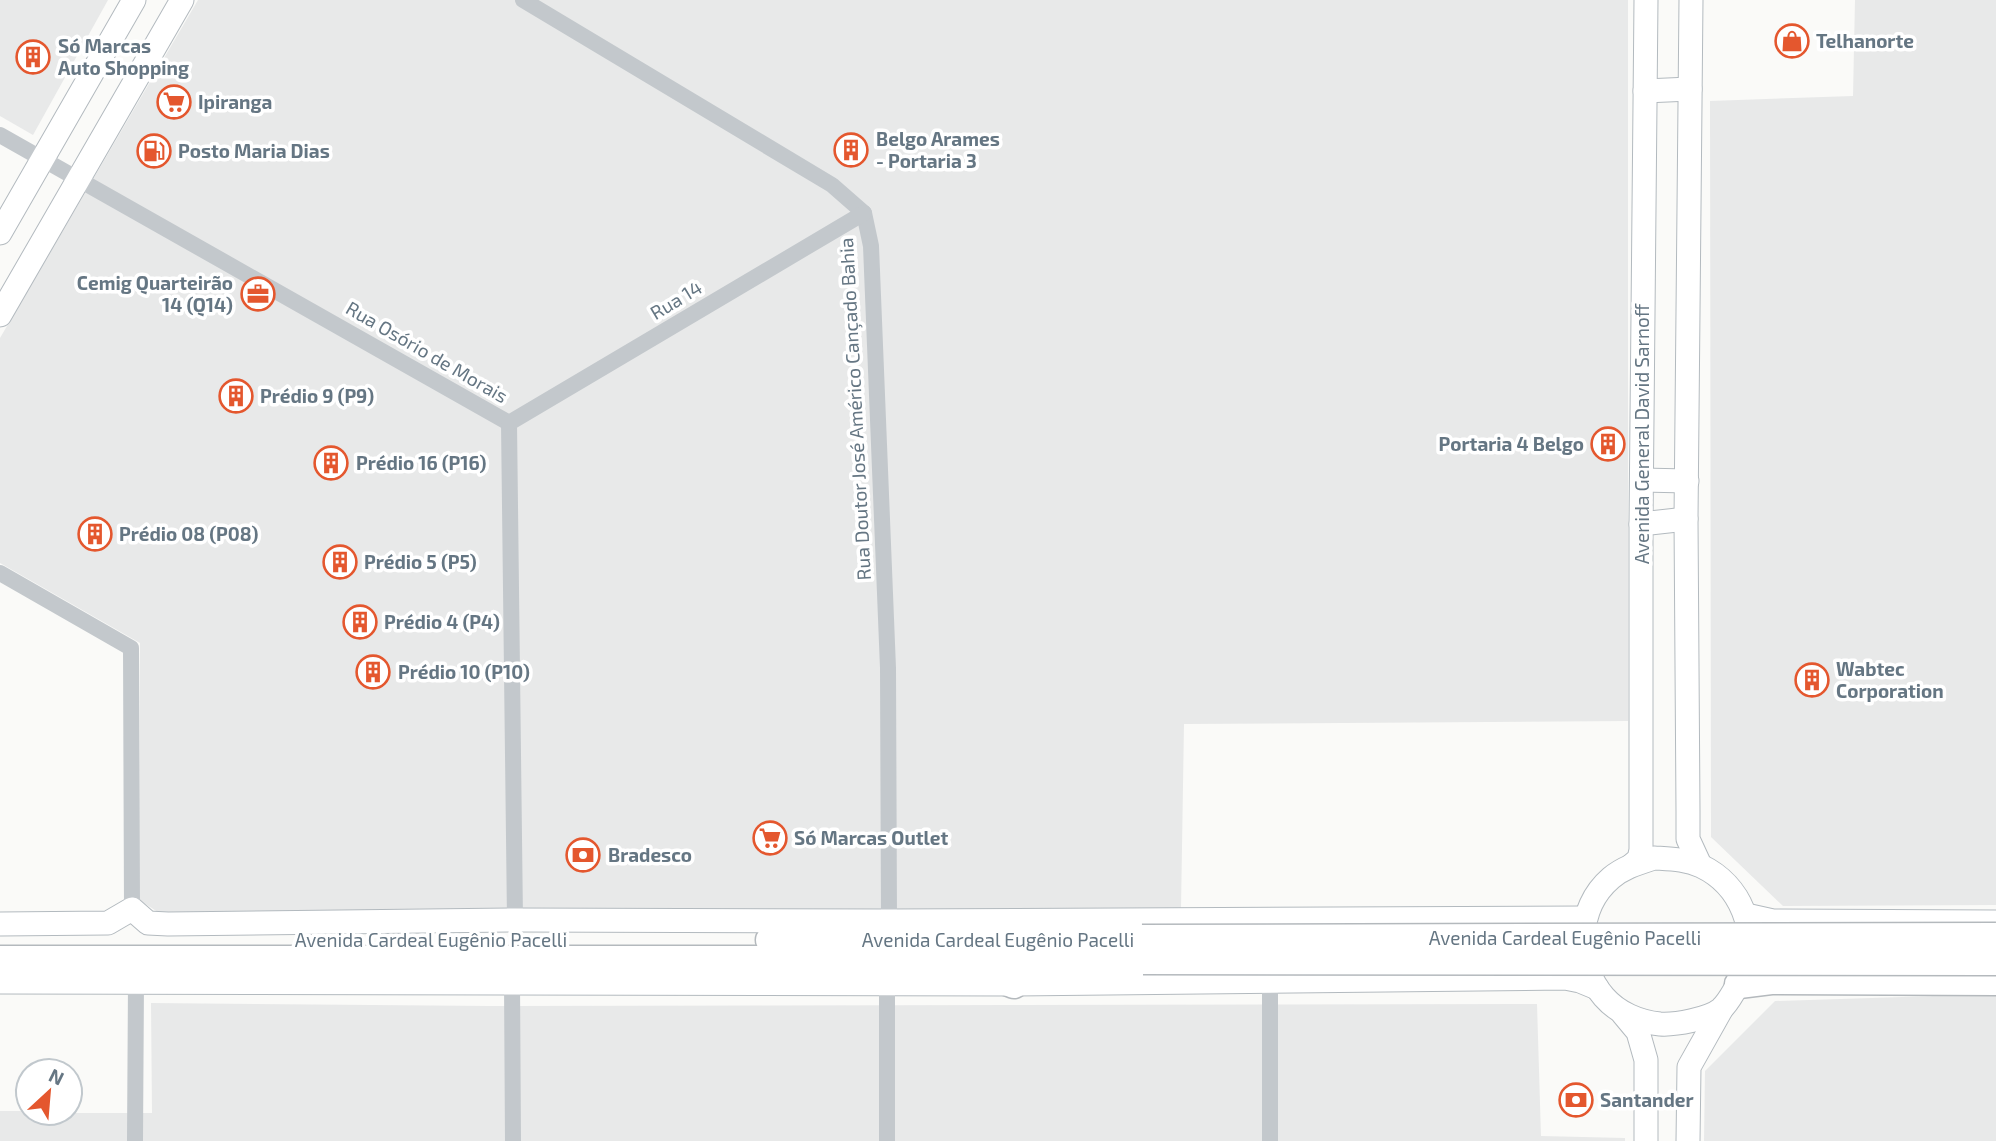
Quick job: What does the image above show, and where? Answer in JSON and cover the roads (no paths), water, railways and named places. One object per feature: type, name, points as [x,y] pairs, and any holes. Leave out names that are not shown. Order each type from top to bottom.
[{"type":"highway","points":[[889,921],[986,940]]},
{"type":"highway","name":"Avenida Cardeal Eugênio Pacelli","points":[[0,960],[824,960],[1142,949],[1996,937]]},
{"type":"highway","name":"Avenida Cardeal Eugênio Pacelli","points":[[0,940],[986,940],[1142,949],[1996,961]]},
{"type":"highway","points":[[824,960],[840,966],[999,978],[1014,984]]},
{"type":"highway","points":[[1739,984],[1771,980],[1996,981]]},
{"type":"main road","points":[[0,233],[134,0]]},
{"type":"main road","points":[[0,315],[182,0]]},
{"type":"main road","name":"Avenida General David Sarnoff","points":[[1632,865],[1639,859],[1641,850],[1646,0]]},
{"type":"main road","points":[[1691,0],[1686,519],[1688,839],[1700,865]]},
{"type":"main road","points":[[1644,91],[1690,89]]},
{"type":"main road","points":[[1642,480],[1687,481]]},
{"type":"main road","points":[[1641,524],[1686,519]]},
{"type":"main road","points":[[1688,1141],[1689,1068],[1721,1010],[1739,984],[1748,962],[1750,938],[1746,915],[1735,894],[1720,877],[1700,865],[1678,859],[1654,858],[1632,865],[1611,878],[1595,896],[1585,918],[1582,942],[1586,966],[1608,1002],[1646,1023],[1672,1025],[1721,1010]]},
{"type":"main road","points":[[0,924],[108,923],[132,909]]},
{"type":"main road","name":"Avenida Cardeal Eugênio Pacelli","points":[[132,909],[148,923],[168,924],[515,920],[1585,918]]},
{"type":"main road","points":[[1746,915],[1773,921],[1996,922]]},
{"type":"main road","name":"Avenida Cardeal Eugênio Pacelli","points":[[0,982],[1014,984],[1565,978],[1597,988]]},
{"type":"main road","points":[[1622,1012],[1638,1032],[1646,1060],[1646,1141]]},
{"type":"street","name":"Rua Doutor José Américo Cançado Bahia","points":[[523,0],[832,185],[864,213],[871,246],[888,668],[889,921]]},
{"type":"street","name":"Rua Osório de Morais","points":[[0,135],[509,423],[515,920]]},
{"type":"street","name":"Rua 14","points":[[509,423],[864,213]]},
{"type":"street","points":[[0,573],[131,648],[132,909]]},
{"type":"street","points":[[1270,981],[1270,1141]]},
{"type":"street","points":[[135,1141],[136,982]]},
{"type":"street","points":[[512,983],[513,1141]]},
{"type":"street","points":[[887,984],[887,1141]]},
{"type":"place","name":"Telhanorte","points":[[1792,41]]},
{"type":"place","name":"Só Marcas Auto Shopping","points":[[33,57]]},
{"type":"place","name":"Ipiranga","points":[[174,102]]},
{"type":"place","name":"Belgo Arames - Portaria 3","points":[[851,150]]},
{"type":"place","name":"Posto Maria Dias","points":[[154,151]]},
{"type":"place","name":"Cemig Quarteirão 14 (Q14)","points":[[258,294]]},
{"type":"place","name":"Prédio 9 (P9)","points":[[236,396]]},
{"type":"place","name":"Portaria 4 Belgo","points":[[1608,444]]},
{"type":"place","name":"Prédio 16 (P16)","points":[[331,463]]},
{"type":"place","name":"Prédio 08 (P08)","points":[[95,534]]},
{"type":"place","name":"Prédio 5 (P5)","points":[[340,562]]},
{"type":"place","name":"Prédio 4 (P4)","points":[[360,622]]},
{"type":"place","name":"Prédio 10 (P10)","points":[[373,672]]},
{"type":"place","name":"Wabtec Corporation","points":[[1812,680]]},
{"type":"place","name":"Só Marcas Outlet","points":[[770,838]]},
{"type":"place","name":"Bradesco","points":[[583,855]]},
{"type":"place","name":"Santander","points":[[1576,1100]]}]
